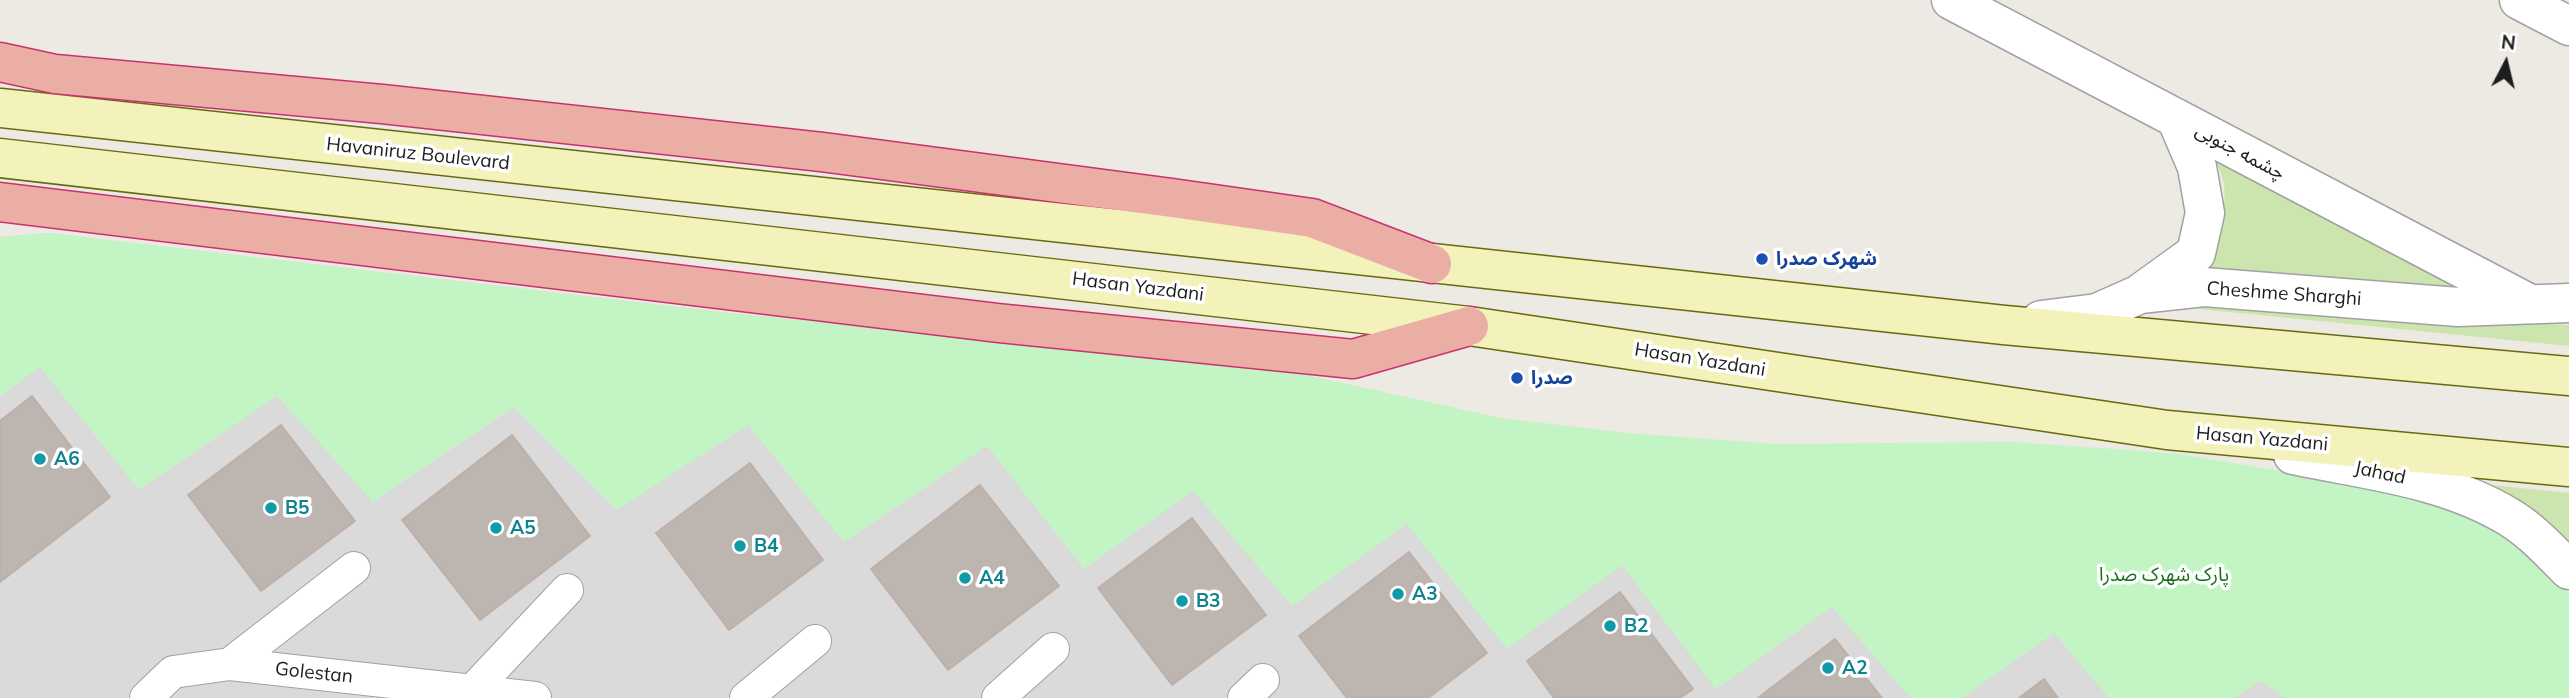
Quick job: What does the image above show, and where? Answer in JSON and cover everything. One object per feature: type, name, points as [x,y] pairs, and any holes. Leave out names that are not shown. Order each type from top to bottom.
[{"type":"highway","points":[[0,62],[55,74]]},
{"type":"highway","points":[[0,70],[382,104],[822,152],[1159,196],[1312,218],[1432,264]]},
{"type":"highway","points":[[0,202],[998,323],[1353,359],[1469,326]]},
{"type":"main road","name":"Havaniruz Boulevard","points":[[0,108],[1432,264]]},
{"type":"main road","name":"Hasan Yazdani","points":[[0,158],[1469,326],[2168,430],[2569,467]]},
{"type":"main road","points":[[1432,264],[2004,325],[2569,376]]},
{"type":"street","name":"چشمه جنوبی","points":[[1951,0],[2530,304]]},
{"type":"street","points":[[2519,0],[2569,26]]},
{"type":"street","points":[[2140,294],[2196,253],[2205,213],[2197,167],[2176,118]]},
{"type":"street","name":"Cheshme Sharghi","points":[[2004,325],[2097,313],[2140,294],[2204,287],[2458,307],[2569,303]]},
{"type":"street","name":"Jahad","points":[[2168,430],[2407,478],[2460,494],[2510,518],[2531,533],[2569,570]]},
{"type":"street","points":[[230,664],[354,568]]},
{"type":"street","points":[[472,691],[566,590]]},
{"type":"street","points":[[746,698],[815,641]]},
{"type":"street","points":[[998,698],[1053,649]]},
{"type":"street","name":"Golestan","points":[[146,698],[173,673],[230,664],[535,698]]},
{"type":"shaded area","points":[[49,233],[738,314],[1084,348],[2569,667],[2569,698],[0,698],[0,237]]},
{"type":"green space","points":[[2212,153],[2495,294],[2201,271],[2213,252],[2224,208],[2223,181]]},
{"type":"green space","name":"پارک شهرک صدرا","points":[[49,233],[738,314],[1284,370],[1501,418],[1627,433],[1776,444],[2011,442],[2101,448],[2179,454],[2353,483],[2426,498],[2502,529],[2557,579],[2569,594],[2569,698],[2286,698],[2261,681],[2234,698],[2109,698],[2054,633],[1962,698],[1910,698],[1832,607],[1716,689],[1622,565],[1507,649],[1407,524],[1292,606],[1193,491],[1084,569],[987,446],[844,542],[748,425],[617,510],[514,407],[373,502],[277,396],[139,490],[40,367],[0,396],[0,237]]},
{"type":"green space","points":[[2204,296],[2569,325],[2569,346],[2199,309]]},
{"type":"green space","points":[[2462,482],[2569,493],[2569,553]]},
{"type":"building","name":"A6","points":[[32,396],[110,497],[0,582],[0,421]]},
{"type":"building","name":"B5","points":[[281,425],[355,521],[261,591],[188,495]]},
{"type":"building","name":"A5","points":[[512,435],[590,536],[480,620],[402,520]]},
{"type":"building","name":"B4","points":[[750,463],[823,560],[729,630],[656,533]]},
{"type":"building","name":"A4","points":[[980,485],[1059,586],[948,670],[871,569]]},
{"type":"building","name":"B3","points":[[1192,518],[1266,615],[1172,685],[1098,588]]},
{"type":"building","name":"A3","points":[[1409,552],[1487,653],[1428,698],[1347,698],[1299,636]]},
{"type":"building","name":"B2","points":[[1620,592],[1693,689],[1680,698],[1554,698],[1527,661]]},
{"type":"building","name":"A2","points":[[1835,639],[1882,698],[1758,698]]},
{"type":"building","points":[[2044,679],[2058,698],[2019,698]]},
{"type":"place","name":"شهرک صدرا","points":[[1762,259]]},
{"type":"place","name":"صدرا","points":[[1517,378]]},
{"type":"place","name":"A6","points":[[40,459]]},
{"type":"place","name":"B5","points":[[271,508]]},
{"type":"place","name":"A5","points":[[496,528]]},
{"type":"place","name":"B4","points":[[740,546]]},
{"type":"place","name":"A4","points":[[965,578]]},
{"type":"place","name":"A3","points":[[1398,594]]},
{"type":"place","name":"B3","points":[[1182,601]]},
{"type":"place","name":"B2","points":[[1610,626]]},
{"type":"place","name":"A2","points":[[1828,668]]}]
